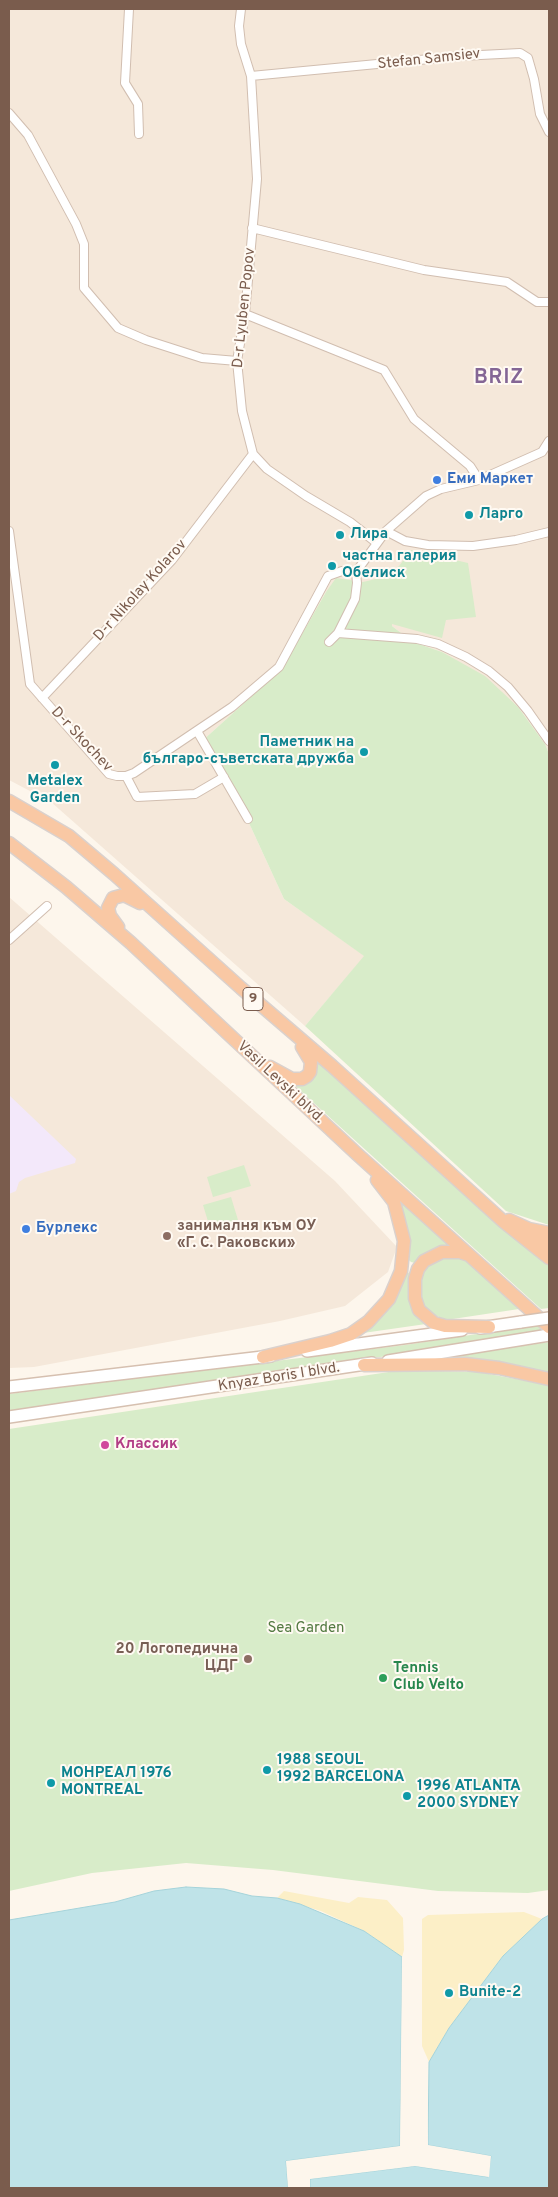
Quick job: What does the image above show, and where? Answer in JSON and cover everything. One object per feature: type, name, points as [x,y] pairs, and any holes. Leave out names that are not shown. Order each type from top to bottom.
[{"type":"highway","name":"9","points":[[9,801],[68,836],[114,874],[332,1066],[489,1209],[549,1258]]},
{"type":"highway","name":"Vasil Levski blvd.","points":[[9,843],[66,887],[131,943],[357,1154],[549,1327]]},
{"type":"highway","points":[[131,943],[110,916],[110,903],[114,898],[124,895],[152,909]]},
{"type":"highway","points":[[251,1055],[292,1079],[298,1080],[307,1076],[312,1067],[310,1058],[281,1023]]},
{"type":"highway","points":[[263,1357],[351,1334],[384,1307],[399,1280],[403,1262],[404,1241],[398,1211],[389,1195],[357,1154]]},
{"type":"highway","points":[[489,1209],[520,1225],[549,1233]]},
{"type":"highway","points":[[504,1222],[549,1245]]},
{"type":"highway","points":[[471,1257],[460,1252],[449,1251],[428,1258],[418,1269],[415,1279],[415,1298],[419,1310],[434,1323],[445,1326],[488,1327]]},
{"type":"highway","points":[[364,1365],[465,1364],[499,1368],[549,1379]]},
{"type":"main road","name":"Knyaz Boris I blvd.","points":[[9,1387],[263,1357],[549,1318]]},
{"type":"main road","name":"Knyaz Boris I blvd.","points":[[9,1417],[364,1365],[549,1334]]},
{"type":"street","points":[[129,9],[126,83],[138,104],[139,134]]},
{"type":"street","name":"D-r Lyuben Popov","points":[[241,9],[239,26],[241,44],[251,76],[257,179],[245,314],[237,361],[242,410],[252,454]]},
{"type":"street","name":"Stefan Samsiev","points":[[251,76],[460,56],[520,53],[528,58],[540,114],[549,132]]},
{"type":"street","points":[[9,114],[28,135],[76,224],[84,244],[84,288],[118,328],[146,340],[202,358],[237,361]]},
{"type":"street","points":[[252,228],[424,270],[507,282],[537,302],[549,302]]},
{"type":"street","points":[[245,314],[384,370],[414,419],[470,466],[479,480]]},
{"type":"street","points":[[329,642],[338,633],[355,599],[358,583],[356,572],[386,531],[406,512],[432,492],[479,480],[542,452],[549,441]]},
{"type":"street","points":[[252,454],[267,469],[306,496],[350,522],[377,543]]},
{"type":"street","name":"D-r Nikolay Kolarov","points":[[42,698],[172,560],[252,454]]},
{"type":"street","name":"D-r Skochev","points":[[9,531],[30,684],[109,774],[126,776],[134,773],[232,707],[280,667],[328,576],[342,571],[356,572]]},
{"type":"street","points":[[386,531],[405,541],[420,544],[473,546],[516,540],[549,532]]},
{"type":"street","points":[[338,633],[417,639],[438,644],[466,657],[489,671],[508,687],[549,741]]},
{"type":"street","points":[[197,731],[248,819]]},
{"type":"street","points":[[126,776],[136,797],[195,794],[224,778]]},
{"type":"street","points":[[9,940],[48,906]]},
{"type":"shaded area","points":[[9,9],[549,9],[549,754],[545,744],[518,707],[442,652],[413,642],[392,626],[375,584],[326,592],[282,669],[202,741],[243,810],[284,899],[365,956],[305,1026],[51,802],[9,780]]},
{"type":"shaded area","points":[[9,897],[335,1181],[397,1247],[388,1272],[345,1306],[280,1321],[34,1367],[9,1368]]},
{"type":"shaded area","points":[[9,1095],[76,1159],[75,1163],[25,1178],[19,1182],[16,1191],[9,1194]]},
{"type":"green space","points":[[411,550],[468,563],[476,617],[446,620],[442,638],[392,624],[392,626],[413,642],[442,652],[485,676],[518,707],[545,744],[549,754],[549,1225],[506,1211],[305,1026],[364,956],[284,899],[243,810],[202,741],[282,669],[336,578],[363,582],[380,578],[399,566]]},
{"type":"green space","points":[[317,1059],[519,1241],[549,1265],[549,1308],[541,1309],[294,1085],[309,1082],[313,1079],[317,1070]]},
{"type":"green space","points":[[244,1165],[251,1186],[213,1197],[207,1177]]},
{"type":"green space","points":[[397,1196],[450,1245],[449,1247],[415,1263],[411,1262],[408,1259],[406,1222]]},
{"type":"green space","points":[[231,1197],[238,1220],[210,1228],[203,1205]]},
{"type":"green space","points":[[464,1256],[519,1309],[446,1320],[428,1312],[421,1302],[419,1278],[433,1258]]},
{"type":"green space","points":[[406,1272],[413,1274],[426,1324],[363,1333]]},
{"type":"green space","points":[[549,1323],[549,1329],[401,1354],[9,1411],[9,1394],[405,1345]]},
{"type":"green space","points":[[549,1342],[549,1373],[470,1358],[447,1357]]},
{"type":"green space","name":"Sea Garden","points":[[402,1370],[478,1372],[549,1385],[549,1890],[528,1893],[438,1891],[273,1870],[186,1863],[92,1873],[9,1891],[9,1429]]},
{"type":"sand","points":[[284,1891],[349,1903],[358,1897],[387,1900],[403,1918],[404,1950],[402,1957],[364,1931],[321,1911],[277,1898]]},
{"type":"sand","name":"Bunite-2","points":[[524,1912],[542,1919],[503,1956],[449,2028],[429,2062],[422,2046],[422,1919],[428,1915]]},
{"type":"water","points":[[186,1887],[224,1889],[300,1904],[364,1931],[402,1957],[400,2146],[286,2161],[288,2188],[9,2188],[9,1920],[115,1902],[154,1891]]},
{"type":"water","points":[[549,1915],[549,2188],[300,2188],[310,2187],[310,2179],[415,2166],[488,2177],[491,2156],[428,2145],[429,2062],[449,2028],[503,1956],[542,1919]]},
{"type":"pier","points":[[402,1957],[404,1957],[402,2147],[288,2163],[290,2188],[288,2188],[286,2161],[400,2146]]},
{"type":"pier","points":[[427,2059],[428,2145],[491,2156],[489,2177],[415,2166],[310,2179],[310,2187],[297,2188],[307,2185],[309,2177],[415,2163],[486,2175],[488,2158],[426,2146]]},
{"type":"place","name":"Еми Маркет","points":[[437,480]]},
{"type":"place","name":"Ларго","points":[[469,515]]},
{"type":"place","name":"Лира","points":[[340,535]]},
{"type":"place","name":"частна галерия Обелиск","points":[[332,566]]},
{"type":"place","name":"Паметник на българо-съветската дружба","points":[[364,752]]},
{"type":"place","name":"Metalex Garden","points":[[55,765]]},
{"type":"place","name":"Бурлекс","points":[[26,1229]]},
{"type":"place","name":"занималня към ОУ «Г. С. Раковски»","points":[[167,1236]]},
{"type":"place","name":"Классик","points":[[105,1445]]},
{"type":"place","name":"20 Логопедична ЦДГ","points":[[248,1659]]},
{"type":"place","name":"Tennis Club Velto","points":[[383,1678]]},
{"type":"place","name":"1988 SEOUL 1992 BARCELONA","points":[[267,1770]]},
{"type":"place","name":"МОНРЕАЛ 1976 MONTREAL","points":[[51,1783]]},
{"type":"place","name":"1996 ATLANTA 2000 SYDNEY","points":[[407,1796]]},
{"type":"place","name":"Bunite-2","points":[[449,1993]]},
{"type":"district","name":"BRIZ","points":[[499,379]]}]
